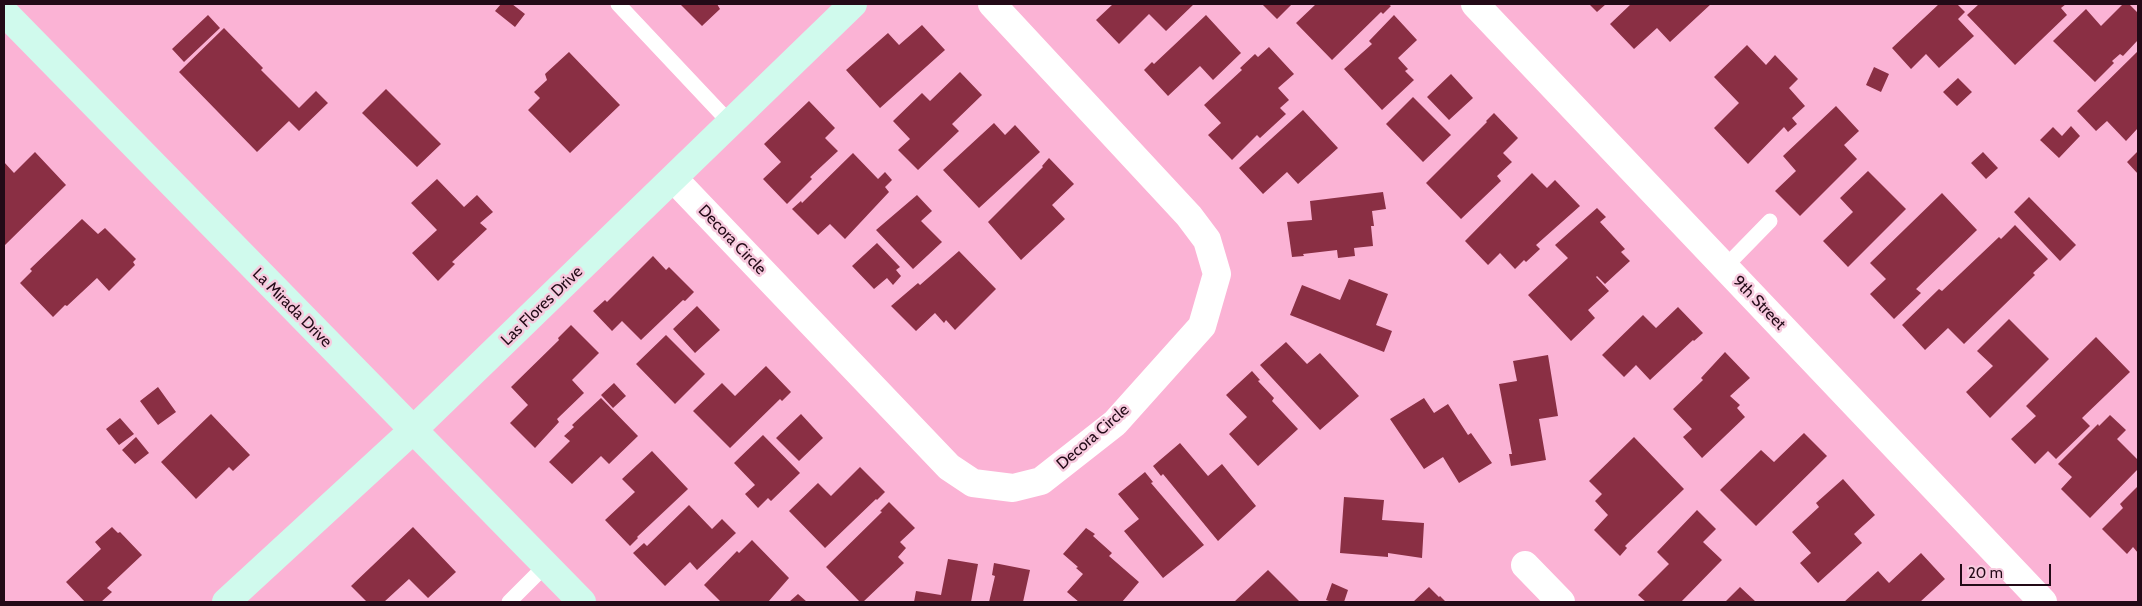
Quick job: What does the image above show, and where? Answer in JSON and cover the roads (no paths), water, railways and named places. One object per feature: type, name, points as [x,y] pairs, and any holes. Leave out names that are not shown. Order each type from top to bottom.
[{"type":"street","name":"Las Flores Drive","points":[[226,602],[413,430],[853,4]]},
{"type":"street","name":"Decora Circle","points":[[674,179],[949,467],[973,483],[1014,488],[1041,481],[1115,423],[1202,326],[1217,274],[1207,240],[1189,216],[992,4]]},
{"type":"street","name":"9th Street","points":[[1475,4],[2043,602]]},
{"type":"street","name":"La Mirada Drive","points":[[4,12],[257,273],[582,602]]},
{"type":"street","points":[[1525,566],[1561,602]]},
{"type":"lane","points":[[618,4],[731,124]]},
{"type":"lane","points":[[1725,267],[1770,221]]},
{"type":"lane","points":[[509,602],[546,565]]}]
